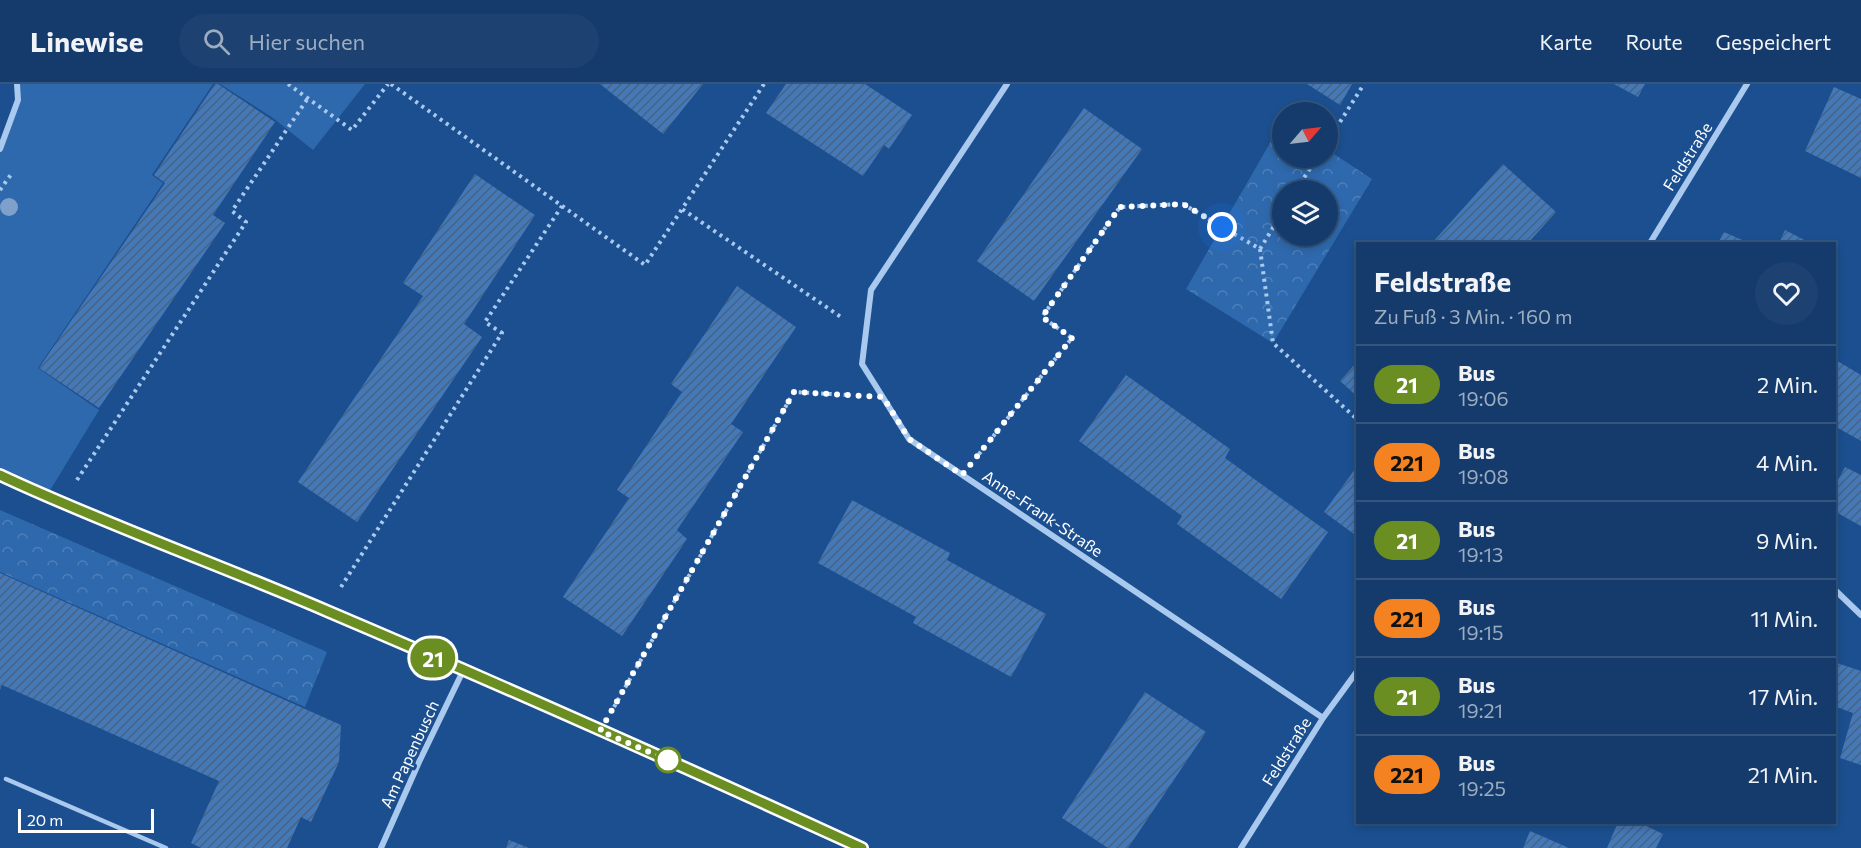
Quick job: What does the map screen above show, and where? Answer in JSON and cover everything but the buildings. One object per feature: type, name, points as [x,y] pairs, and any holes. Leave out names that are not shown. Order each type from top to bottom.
[{"type":"street","points":[[0,149],[18,100],[17,84]]},
{"type":"street","name":"Anne-Frank-Straße","points":[[1007,84],[871,290],[862,364],[909,439],[1323,718]]},
{"type":"street","name":"Feldstraße","points":[[1651,242],[1747,84]]},
{"type":"street","points":[[0,475],[62,503],[326,610],[668,759],[862,848]]},
{"type":"street","points":[[1836,592],[1861,615]]},
{"type":"street","name":"Am Papenbusch","points":[[381,848],[463,671]]},
{"type":"street","name":"Feldstraße","points":[[1241,848],[1323,718],[1356,672]]},
{"type":"lane","points":[[6,779],[165,848]]},
{"type":"path","points":[[288,84],[352,130],[389,84],[645,265],[763,84]]},
{"type":"path","points":[[1338,125],[1364,84]]},
{"type":"path","points":[[62,503],[246,222],[232,211],[308,98]]},
{"type":"path","points":[[962,475],[1072,338],[1042,317],[1120,207],[1183,204],[1260,249]]},
{"type":"path","points":[[326,610],[502,333],[485,322],[562,206]]},
{"type":"path","points":[[682,209],[866,334]]},
{"type":"path","points":[[1272,229],[1260,249],[1273,343],[1356,418]]},
{"type":"path","points":[[600,731],[794,392],[883,397]]},
{"type":"green space","points":[[17,84],[213,84],[152,175],[163,183],[38,368],[99,410],[46,497],[0,475],[0,149],[18,100]]},
{"type":"green space","points":[[220,84],[365,84],[313,150],[273,118]]},
{"type":"green space","points":[[1272,139],[1272,168],[1338,168],[1338,157],[1372,179],[1338,235],[1338,180],[1272,180],[1272,246],[1332,246],[1273,343],[1186,289]]},
{"type":"green space","points":[[0,510],[327,652],[305,707],[0,572]]},
{"type":"bus line","name":"21","points":[[0,475],[62,503],[326,610],[668,759],[862,848]]},
{"type":"route","points":[[668,760],[600,731],[794,392],[883,397],[909,439],[962,475],[1072,338],[1042,317],[1120,207],[1183,204],[1222,227]]}]
